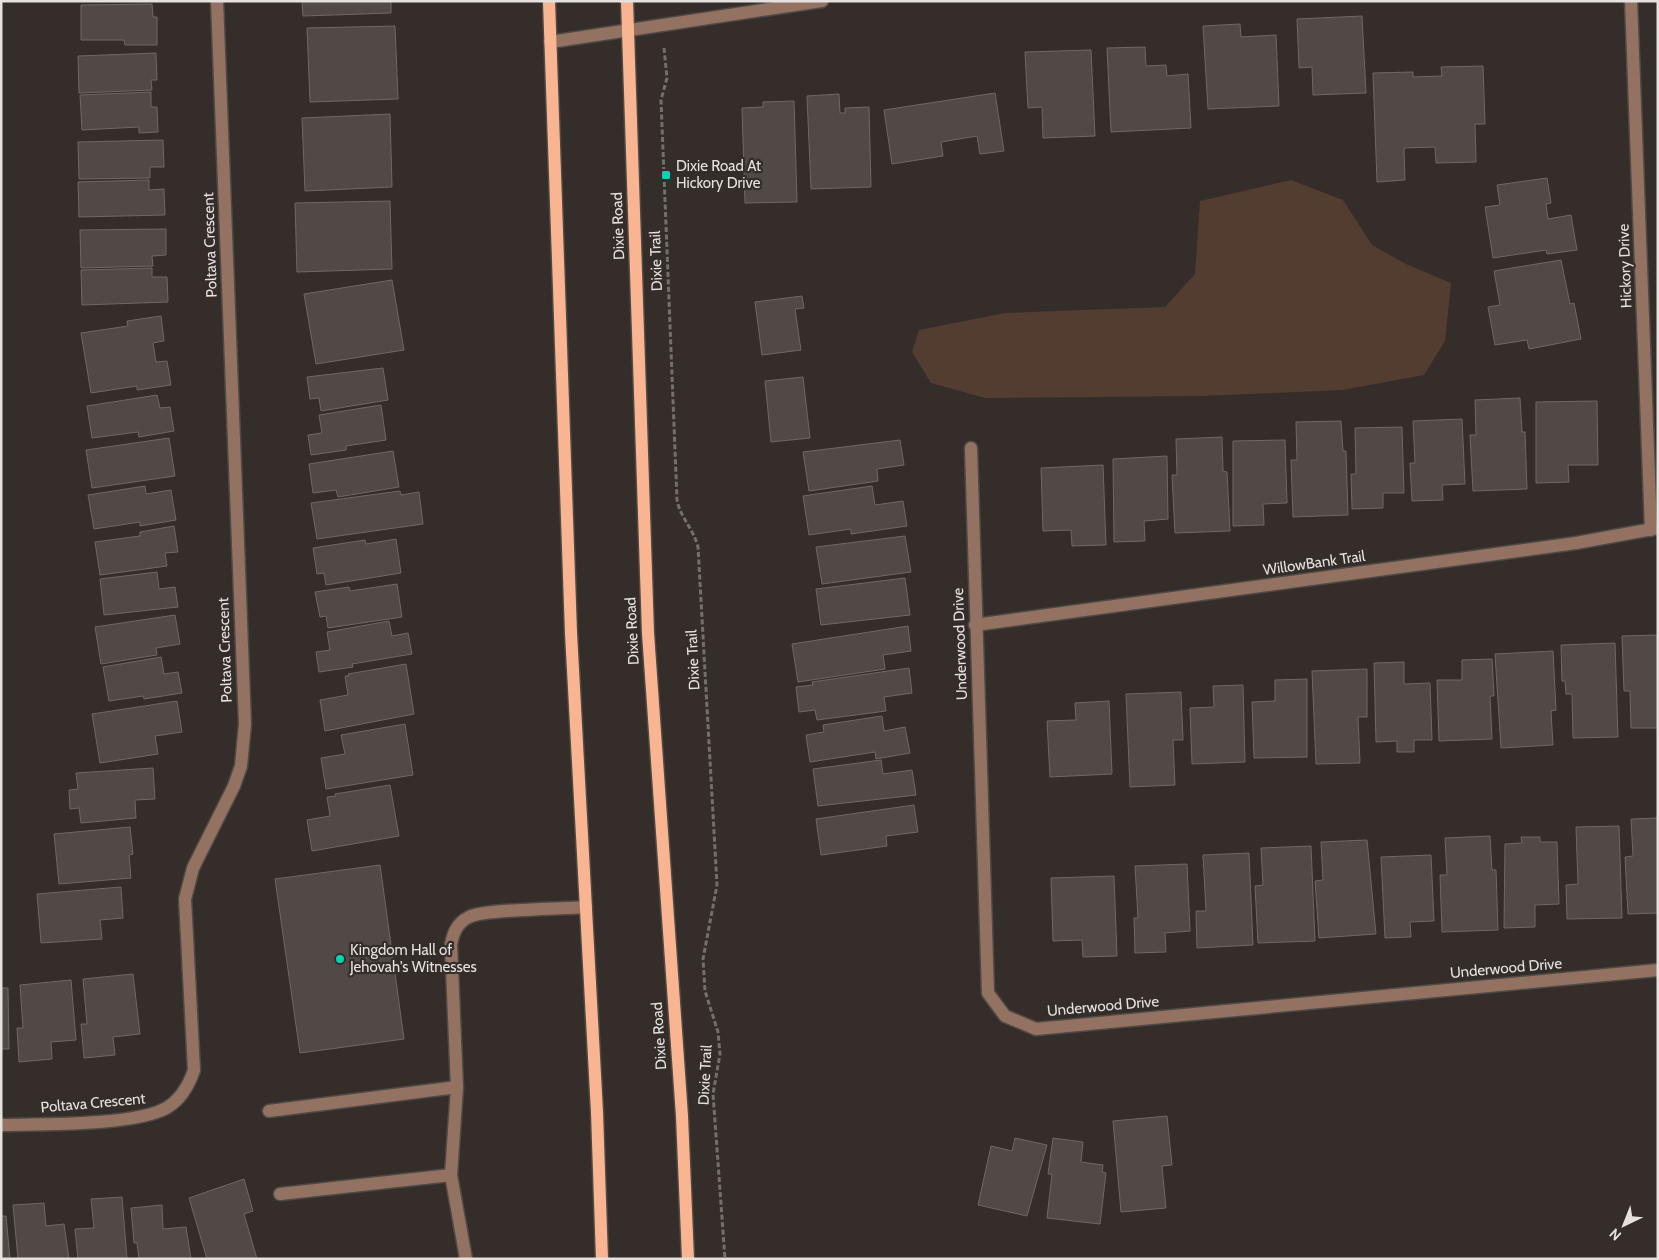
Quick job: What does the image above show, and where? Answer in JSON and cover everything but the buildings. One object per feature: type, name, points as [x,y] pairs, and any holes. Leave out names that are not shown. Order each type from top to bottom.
[{"type":"main road","points":[[549,1],[571,632],[602,1259]]},
{"type":"main road","name":"Dixie Road","points":[[627,1],[648,633],[682,1116],[688,1259]]},
{"type":"street","name":"Poltava Crescent","points":[[1,1125],[110,1120],[155,1114],[169,1107],[180,1097],[189,1084],[194,1070],[185,899],[193,868],[234,786],[242,760],[245,724],[217,1]]},
{"type":"street","points":[[550,42],[822,1]]},
{"type":"street","name":"Hickory Drive","points":[[1632,1],[1654,529]]},
{"type":"street","name":"Underwood Drive","points":[[971,448],[975,625],[988,992],[1005,1016],[1036,1029],[1658,970]]},
{"type":"street","name":"WillowBank Trail","points":[[975,625],[1576,543],[1654,529]]},
{"type":"street","points":[[466,1259],[451,1174],[457,1086],[451,945],[453,934],[459,924],[475,914],[586,907]]},
{"type":"street","points":[[269,1111],[457,1086]]},
{"type":"street","points":[[280,1194],[451,1174]]},
{"type":"path","name":"Dixie Trail","points":[[666,63],[667,78],[662,100],[677,490],[679,508],[694,533],[699,557],[716,885],[703,958],[705,991],[718,1032],[720,1054],[713,1094],[725,1259]]},
{"type":"shaded area","points":[[1291,180],[1343,200],[1372,245],[1406,264],[1451,283],[1445,341],[1424,375],[1343,390],[1203,396],[985,398],[931,383],[912,352],[919,330],[1005,313],[1165,307],[1195,274],[1200,201]]},
{"type":"place","name":"Dixie Road At Hickory Drive","points":[[666,175]]},
{"type":"place","name":"Kingdom Hall of Jehovah's Witnesses","points":[[340,959]]}]
